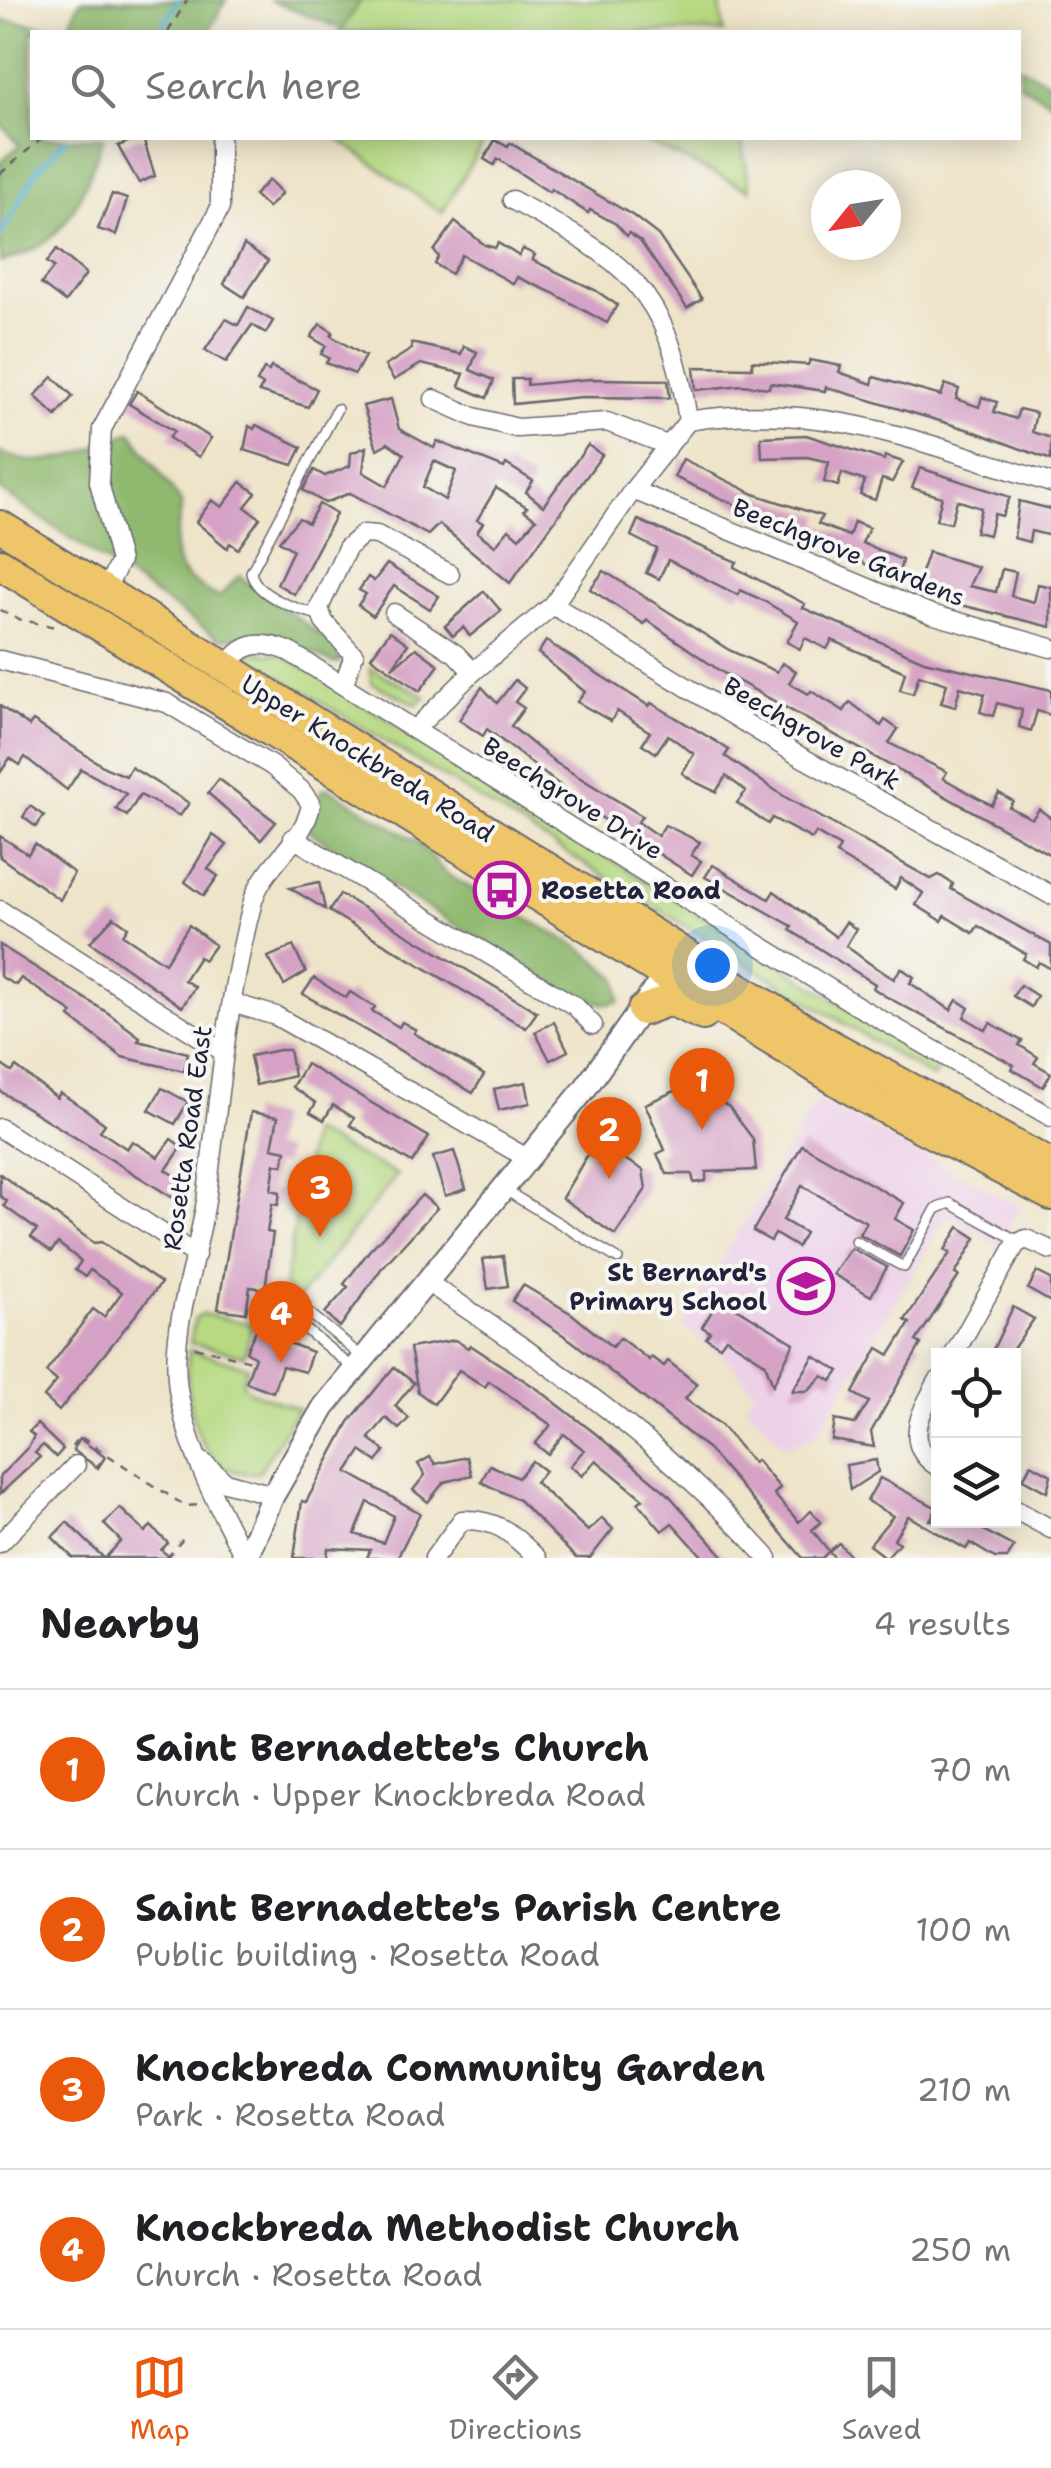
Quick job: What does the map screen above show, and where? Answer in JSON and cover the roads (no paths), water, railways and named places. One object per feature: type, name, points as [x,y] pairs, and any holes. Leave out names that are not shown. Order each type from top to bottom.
[{"type":"highway","name":"Upper Knockbreda Road","points":[[0,526],[830,1045],[1051,1165]]},
{"type":"highway","name":"Upper Knockbreda Road","points":[[0,564],[869,1100],[1051,1195]]},
{"type":"highway","points":[[0,581],[68,623],[133,648]]},
{"type":"highway","points":[[191,684],[226,670],[225,688],[236,712]]},
{"type":"highway","points":[[643,1010],[662,1000],[680,1001],[814,1083],[869,1100]]},
{"type":"street","points":[[104,594],[120,561],[99,482],[102,429],[220,208],[220,140]]},
{"type":"street","points":[[512,200],[595,244],[627,272],[677,352],[688,421]]},
{"type":"street","points":[[434,399],[474,417],[517,428],[607,422],[666,445]]},
{"type":"street","points":[[415,729],[473,672],[553,605],[632,490],[688,421],[782,413],[842,420],[1051,483]]},
{"type":"street","name":"Beechgrove Gardens","points":[[632,490],[932,614],[1051,648]]},
{"type":"street","points":[[344,683],[354,655],[320,615],[320,602],[347,548],[363,534],[377,535],[450,574]]},
{"type":"street","name":"Beechgrove Park","points":[[553,605],[796,754],[1051,895]]},
{"type":"street","points":[[394,613],[456,654],[473,672]]},
{"type":"street","name":"Beechgrove Drive","points":[[226,670],[239,650],[267,644],[288,651],[859,1007],[1051,1116]]},
{"type":"street","points":[[0,660],[156,698],[206,725],[272,766],[309,798],[310,812],[293,838],[574,1006],[593,1025]]},
{"type":"street","name":"Rosetta Road East","points":[[246,1558],[197,1456],[177,1386],[179,1344],[196,1256],[222,1052],[254,897],[293,838]]},
{"type":"street","points":[[0,910],[222,1052]]},
{"type":"street","points":[[246,1558],[300,1443],[358,1364],[584,1090],[666,975]]},
{"type":"street","points":[[232,1003],[276,1016],[526,1158]]},
{"type":"street","points":[[0,1128],[196,1256]]},
{"type":"street","points":[[958,1348],[1018,1243],[1026,1238],[1051,1250]]},
{"type":"street","points":[[425,1281],[587,1390],[690,1474],[768,1558]]},
{"type":"street","points":[[931,1393],[919,1414],[916,1431],[921,1451],[931,1460]]},
{"type":"street","points":[[197,1456],[211,1472],[242,1488],[273,1495]]},
{"type":"street","points":[[0,1543],[76,1465]]},
{"type":"street","points":[[219,1507],[242,1488]]},
{"type":"street","points":[[1021,1513],[1051,1529]]},
{"type":"street","points":[[434,1558],[462,1520],[484,1520],[500,1523],[537,1558]]},
{"type":"lane","points":[[320,615],[300,610],[256,586],[251,572],[337,409]]},
{"type":"lane","points":[[502,1188],[618,1259]]},
{"type":"lane","points":[[855,1241],[904,1267],[936,1210],[950,1203],[1018,1243]]},
{"type":"lane","points":[[289,1294],[288,1315],[358,1364]]},
{"type":"waterway","points":[[160,30],[178,0]]},
{"type":"waterway","points":[[0,237],[36,171],[64,140]]},
{"type":"place","name":"Rosetta Road","points":[[502,890]]},
{"type":"place","name":"Saint Bernadette's Church","points":[[702,1130]]},
{"type":"place","name":"Saint Bernadette's Parish Centre","points":[[609,1179]]},
{"type":"place","name":"Knockbreda Community Garden","points":[[320,1237]]},
{"type":"place","name":"St Bernard's Primary School","points":[[806,1286]]},
{"type":"place","name":"Knockbreda Methodist Church","points":[[281,1363]]}]
